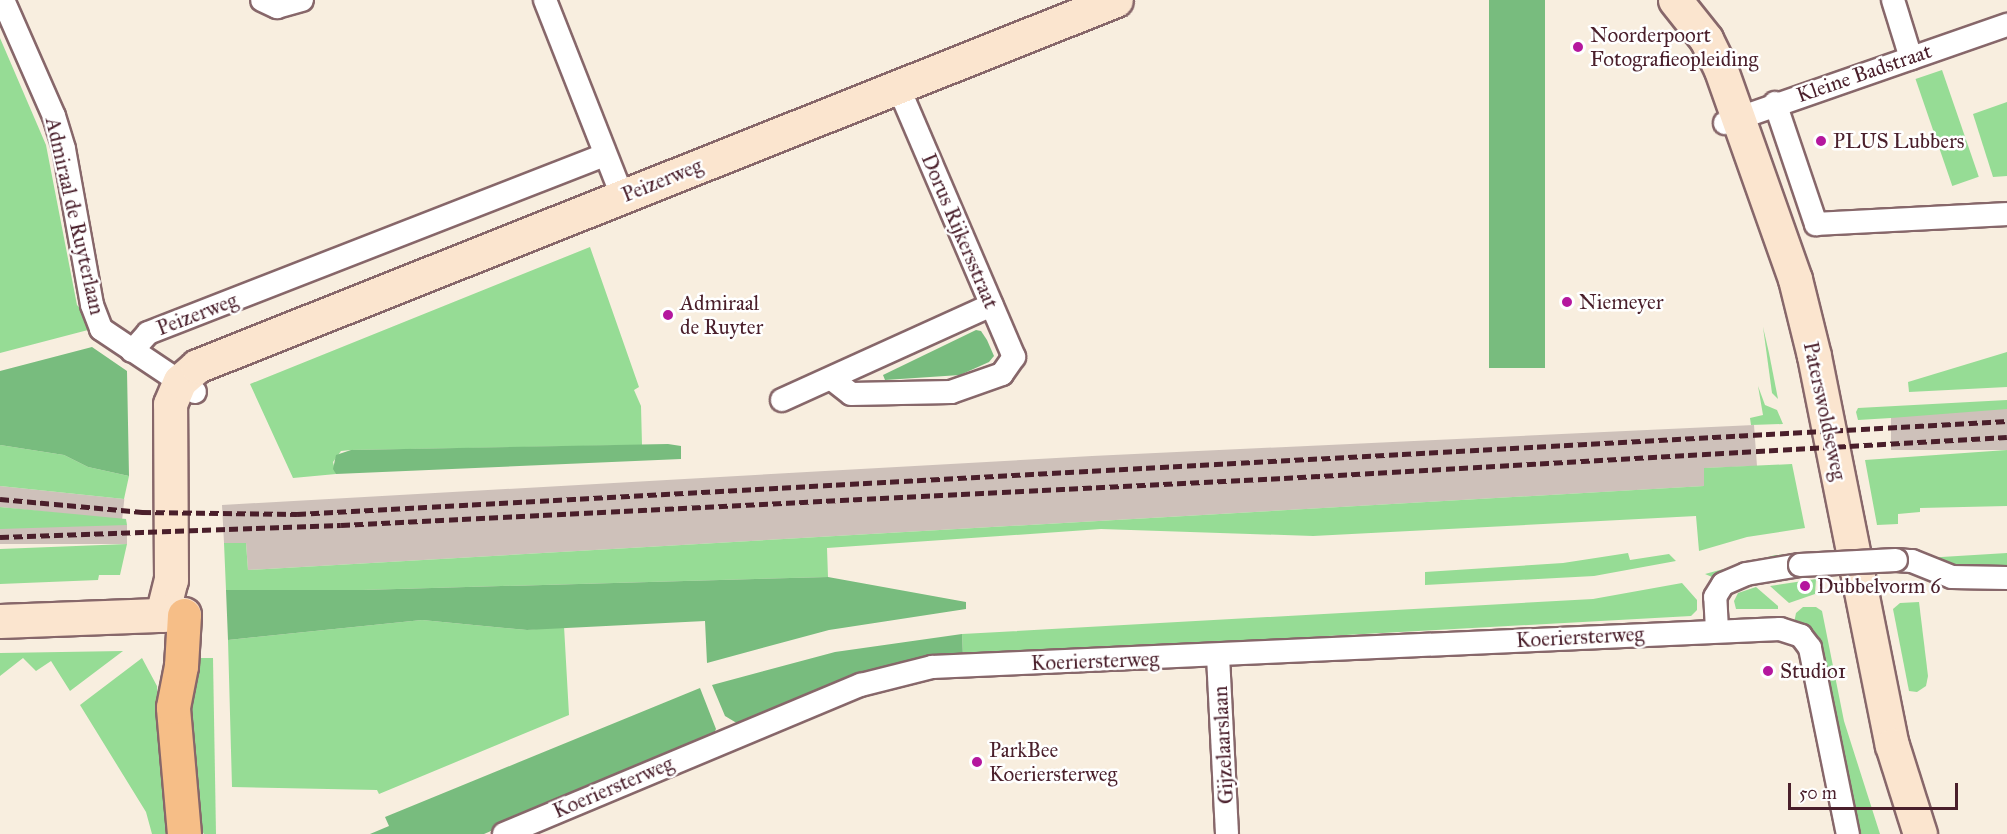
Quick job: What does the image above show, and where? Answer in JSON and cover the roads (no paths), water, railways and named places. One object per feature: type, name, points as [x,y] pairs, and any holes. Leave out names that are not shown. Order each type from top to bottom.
[{"type":"highway","points":[[173,615],[160,668],[173,707],[184,834]]},
{"type":"main road","name":"Peizerweg","points":[[173,615],[170,404],[187,388],[208,361],[1116,0]]},
{"type":"main road","name":"Paterswoldseweg","points":[[1677,3],[1706,39],[1792,320],[1876,734],[1905,834]]},
{"type":"main road","name":"Paterswoldseweg","points":[[1731,121],[1783,241],[1805,317],[1892,745],[1920,834]]},
{"type":"main road","points":[[0,621],[173,615]]},
{"type":"street","name":"Admiraal de Ruyterlaan","points":[[3,0],[62,140],[97,320],[102,329],[187,388]]},
{"type":"street","points":[[262,0],[277,7],[302,0]]},
{"type":"street","points":[[545,0],[622,195]]},
{"type":"street","points":[[1893,0],[1911,58]]},
{"type":"street","name":"Kleine Badstraat","points":[[1731,121],[1775,103],[2007,25]]},
{"type":"street","name":"Dorus Rijkersstraat","points":[[832,379],[851,394],[909,396],[951,392],[1002,374],[1014,357],[898,87]]},
{"type":"street","points":[[1775,103],[1815,224],[2007,214]]},
{"type":"street","name":"Peizerweg","points":[[132,351],[148,333],[604,154]]},
{"type":"street","points":[[782,400],[991,305]]},
{"type":"street","points":[[1717,630],[1715,597],[1723,584],[1746,574],[1800,565],[1896,560],[1919,564],[1970,580],[2007,578]]},
{"type":"street","name":"Koeriersterweg","points":[[504,834],[670,763],[896,674],[932,667],[1218,656],[1780,628],[1795,632],[1810,648],[1848,834]]},
{"type":"street","name":"Gijzelaarslaan","points":[[1218,656],[1227,834]]},
{"type":"railway","points":[[0,499],[142,512],[297,514],[2007,421]]},
{"type":"railway","points":[[0,537],[341,525],[1284,478],[2007,437]]},
{"type":"place","name":"Noorderpoort Fotografieopleiding","points":[[1578,47]]},
{"type":"place","name":"PLUS Lubbers","points":[[1821,141]]},
{"type":"place","name":"Niemeyer","points":[[1567,302]]},
{"type":"place","name":"Admiraal de Ruyter","points":[[668,315]]},
{"type":"place","name":"Dubbelvorm 6","points":[[1805,586]]},
{"type":"place","name":"Studio1","points":[[1768,671]]},
{"type":"place","name":"ParkBee Koeriersterweg","points":[[977,762]]}]
